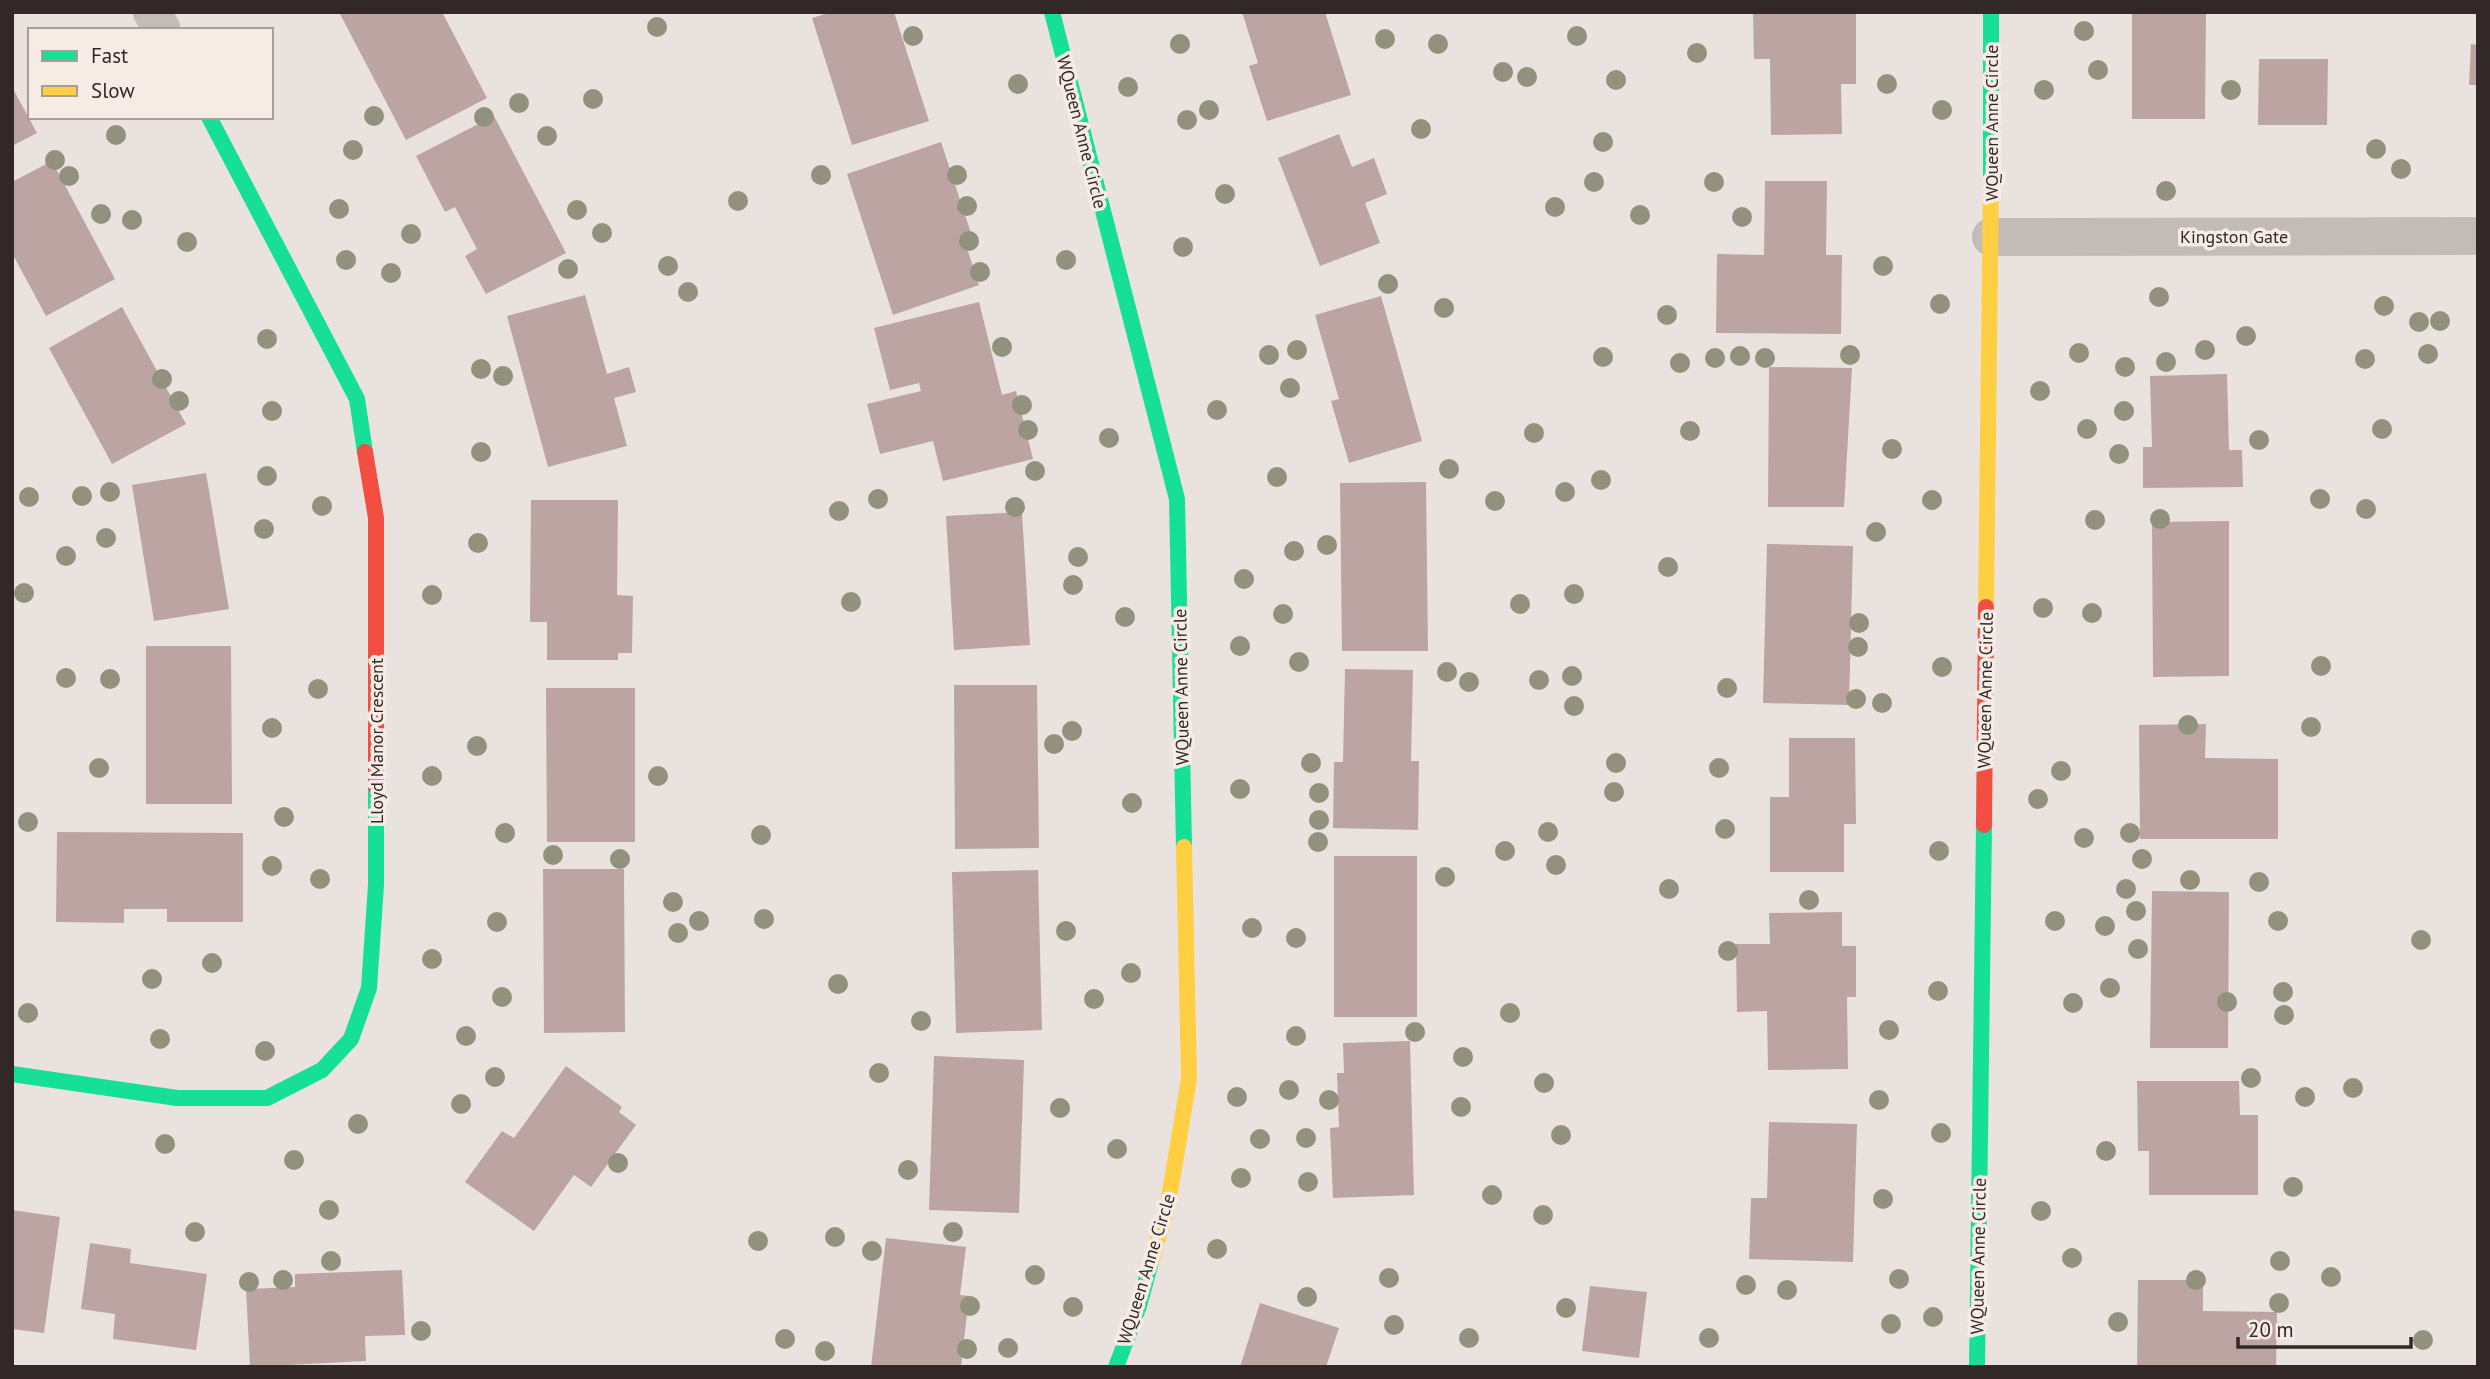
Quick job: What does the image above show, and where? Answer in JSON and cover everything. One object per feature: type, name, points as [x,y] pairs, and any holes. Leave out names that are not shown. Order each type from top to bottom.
[{"type":"street","points":[[152,12],[161,28]]},
{"type":"street","name":"WQueen Anne Circle","points":[[1052,12],[1177,499],[1189,1079],[1168,1204],[1139,1306],[1116,1367]]},
{"type":"street","name":"WQueen Anne Circle","points":[[1977,1367],[1991,12]]},
{"type":"street","name":"Lloyd Manor Crescent","points":[[12,1074],[177,1098],[267,1098],[322,1070],[351,1039],[369,988],[376,885],[376,518],[357,399],[210,119]]},
{"type":"street","name":"Kingston Gate","points":[[1990,237],[2478,236]]},
{"type":"building","points":[[339,12],[442,12],[487,98],[406,140]]},
{"type":"building","points":[[832,12],[894,12],[929,121],[852,145],[812,18]]},
{"type":"building","points":[[1242,12],[1325,12],[1351,95],[1267,121],[1249,66],[1258,63]]},
{"type":"building","points":[[1753,12],[1856,12],[1856,84],[1841,84],[1842,134],[1771,135],[1770,59],[1754,59]]},
{"type":"building","points":[[2132,12],[2206,12],[2205,119],[2132,119]]},
{"type":"building","points":[[2471,44],[2478,45],[2478,85],[2469,85]]},
{"type":"building","points":[[2259,59],[2328,59],[2327,125],[2258,125]]},
{"type":"building","points":[[12,87],[37,133],[12,146]]},
{"type":"building","points":[[494,116],[566,253],[486,294],[465,256],[477,249],[455,207],[445,212],[416,156]]},
{"type":"building","points":[[1339,134],[1352,167],[1374,158],[1387,194],[1365,203],[1380,243],[1320,266],[1278,158]]},
{"type":"building","points":[[941,142],[971,233],[963,236],[979,285],[893,315],[847,174]]},
{"type":"building","points":[[52,161],[115,279],[46,316],[12,253],[12,182]]},
{"type":"building","points":[[1765,181],[1827,181],[1826,255],[1842,255],[1841,334],[1716,333],[1717,254],[1764,255]]},
{"type":"building","points":[[585,295],[607,374],[629,367],[636,392],[614,398],[627,446],[548,467],[507,316]]},
{"type":"building","points":[[1381,296],[1422,441],[1349,463],[1331,401],[1339,399],[1315,315]]},
{"type":"building","points":[[979,302],[1002,395],[1016,391],[1033,459],[943,481],[933,441],[880,454],[867,404],[921,391],[919,383],[890,390],[874,328]]},
{"type":"building","points":[[122,307],[186,424],[112,464],[49,348]]},
{"type":"building","points":[[1769,367],[1852,368],[1844,507],[1768,507]]},
{"type":"building","points":[[2227,374],[2229,450],[2242,450],[2243,487],[2143,488],[2143,447],[2152,447],[2150,376]]},
{"type":"building","points":[[206,473],[229,609],[154,621],[132,485]]},
{"type":"building","points":[[1426,482],[1428,651],[1342,651],[1340,483]]},
{"type":"building","points":[[531,500],[618,500],[617,595],[633,596],[632,653],[618,653],[618,660],[547,660],[547,622],[530,622]]},
{"type":"building","points":[[1022,512],[1030,645],[954,650],[946,516]]},
{"type":"building","points":[[2229,521],[2229,676],[2153,677],[2152,522]]},
{"type":"building","points":[[1767,544],[1853,546],[1849,705],[1763,703]]},
{"type":"building","points":[[146,646],[231,646],[232,804],[146,804]]},
{"type":"building","points":[[1345,669],[1413,670],[1411,761],[1419,761],[1418,830],[1333,828],[1334,762],[1343,762]]},
{"type":"building","points":[[954,685],[1037,685],[1039,848],[955,849]]},
{"type":"building","points":[[546,688],[635,688],[635,842],[547,842]]},
{"type":"building","points":[[2206,724],[2205,758],[2278,759],[2278,839],[2140,839],[2139,725]]},
{"type":"building","points":[[1789,738],[1855,738],[1856,824],[1844,824],[1844,872],[1770,872],[1770,797],[1789,797]]},
{"type":"building","points":[[57,832],[243,833],[243,922],[167,922],[167,909],[124,909],[124,923],[56,922]]},
{"type":"building","points":[[1334,856],[1417,856],[1417,1017],[1334,1017]]},
{"type":"building","points":[[543,869],[624,869],[625,1032],[544,1033]]},
{"type":"building","points":[[1038,870],[1042,1030],[956,1033],[952,872]]},
{"type":"building","points":[[2152,891],[2229,892],[2228,1048],[2150,1048]]},
{"type":"building","points":[[1842,912],[1842,946],[1856,946],[1856,997],[1847,997],[1848,1069],[1768,1070],[1767,1011],[1737,1012],[1736,944],[1770,944],[1769,913]]},
{"type":"building","points":[[1410,1041],[1414,1195],[1333,1198],[1330,1128],[1339,1127],[1337,1073],[1344,1073],[1343,1043]]},
{"type":"building","points":[[934,1056],[1024,1060],[1019,1213],[929,1210]]},
{"type":"building","points":[[566,1066],[622,1107],[619,1112],[636,1125],[591,1187],[574,1175],[534,1231],[465,1182],[502,1131],[514,1138]]},
{"type":"building","points":[[2137,1081],[2239,1081],[2240,1115],[2258,1115],[2258,1195],[2149,1195],[2149,1151],[2138,1151]]},
{"type":"building","points":[[1769,1122],[1857,1124],[1853,1262],[1749,1259],[1751,1198],[1767,1198]]},
{"type":"building","points":[[12,1210],[60,1217],[44,1333],[12,1329]]},
{"type":"building","points":[[886,1238],[966,1247],[960,1295],[969,1296],[961,1367],[871,1367]]},
{"type":"building","points":[[90,1243],[131,1249],[130,1263],[207,1274],[196,1350],[113,1339],[115,1314],[81,1309]]},
{"type":"building","points":[[402,1270],[405,1335],[365,1336],[366,1361],[250,1367],[246,1289],[295,1287],[295,1274]]},
{"type":"building","points":[[2138,1280],[2203,1280],[2203,1311],[2277,1312],[2276,1367],[2137,1367]]},
{"type":"building","points":[[1590,1286],[1647,1292],[1639,1358],[1582,1351]]},
{"type":"building","points":[[1260,1303],[1339,1328],[1326,1367],[1240,1367]]},
{"type":"traffic: fast","points":[[1052,12],[1177,499],[1184,847]]},
{"type":"traffic: fast","points":[[1991,12],[1991,179]]},
{"type":"traffic: fast","points":[[210,119],[357,399],[365,452]]},
{"type":"traffic: fast","points":[[12,1074],[177,1098],[267,1098],[322,1070],[351,1039],[369,988],[376,885],[376,787]]},
{"type":"traffic: fast","points":[[1977,1367],[1984,825]]},
{"type":"traffic: fast","points":[[1116,1367],[1139,1306],[1151,1262]]},
{"type":"traffic: slow","points":[[1986,607],[1991,179]]},
{"type":"traffic: slow","points":[[1151,1262],[1168,1204],[1189,1079],[1184,847]]},
{"type":"traffic: jam","points":[[365,452],[376,518],[376,787]]},
{"type":"traffic: jam","points":[[1984,825],[1986,607]]}]
